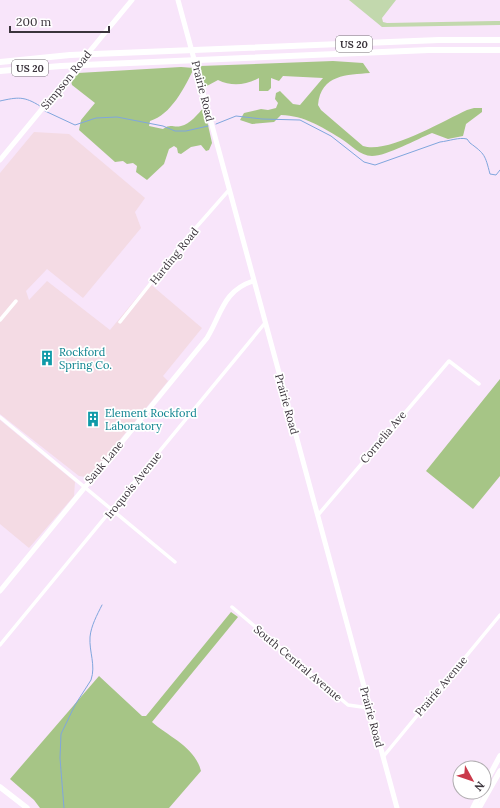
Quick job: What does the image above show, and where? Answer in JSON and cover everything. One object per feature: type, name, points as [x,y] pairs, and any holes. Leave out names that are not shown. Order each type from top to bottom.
[{"type":"highway","name":"US 20","points":[[0,62],[70,55],[439,40],[500,40]]},
{"type":"highway","name":"US 20","points":[[0,71],[61,66],[429,50],[500,50]]},
{"type":"main road","points":[[492,771],[500,756]]},
{"type":"main road","points":[[479,808],[500,771]]},
{"type":"main road","points":[[0,788],[27,808]]},
{"type":"street","name":"Simpson Road","points":[[0,160],[132,0]]},
{"type":"street","name":"Prairie Road","points":[[178,0],[397,808]]},
{"type":"street","name":"Harding Road","points":[[120,322],[185,240],[229,190]]},
{"type":"street","name":"Sauk Lane","points":[[0,591],[207,338],[229,295],[237,288],[253,281]]},
{"type":"street","points":[[0,320],[16,300]]},
{"type":"street","name":"Iroquois Avenue","points":[[0,645],[265,323]]},
{"type":"street","name":"Cornelia Ave","points":[[318,515],[449,361],[479,384]]},
{"type":"street","points":[[0,417],[113,509],[175,562]]},
{"type":"street","name":"South Central Avenue","points":[[232,608],[348,704],[369,708]]},
{"type":"street","name":"Prairie Avenue","points":[[383,757],[500,615]]},
{"type":"shaded area","points":[[34,132],[69,134],[145,198],[135,212],[141,228],[83,298],[47,269],[26,291],[29,300],[47,281],[110,330],[149,283],[202,328],[163,376],[168,381],[95,470],[86,477],[79,476],[0,414],[0,173]]},
{"type":"shaded area","points":[[0,420],[75,482],[74,496],[29,548],[0,524]]},
{"type":"green space","points":[[349,0],[396,0],[382,18],[383,22],[387,23],[500,21],[500,25],[382,27]]},
{"type":"green space","points":[[333,61],[363,63],[370,73],[353,74],[336,78],[324,87],[320,95],[318,105],[321,110],[363,146],[374,147],[401,141],[474,108],[482,108],[482,112],[466,124],[463,136],[448,139],[432,133],[402,147],[372,156],[359,152],[340,138],[319,126],[298,117],[281,115],[274,122],[252,124],[240,120],[244,113],[261,109],[268,110],[276,108],[278,103],[275,99],[276,93],[280,91],[293,104],[300,105],[323,78],[283,76],[279,81],[271,78],[271,88],[268,91],[259,91],[259,78],[244,84],[228,84],[218,80],[205,87],[200,66]]},
{"type":"green space","points":[[181,67],[194,68],[171,107],[158,118],[150,121],[149,126],[163,129],[168,126],[184,125],[194,118],[204,107],[212,143],[209,150],[206,151],[201,145],[191,147],[181,154],[178,153],[177,148],[174,146],[169,149],[164,164],[147,180],[136,172],[137,166],[133,163],[127,164],[123,161],[115,162],[79,130],[81,120],[95,103],[72,85],[71,81],[78,73]]},
{"type":"green space","points":[[500,379],[500,476],[473,509],[426,471]]},
{"type":"green space","points":[[231,612],[238,617],[152,722],[181,743],[193,755],[201,771],[169,808],[40,808],[34,800],[10,779],[99,676],[142,716],[146,716]]},
{"type":"waterway","points":[[0,101],[21,98],[30,100],[40,106]]},
{"type":"waterway","points":[[45,111],[75,125],[96,118],[117,117],[163,126],[175,131],[186,131],[208,126]]},
{"type":"waterway","points":[[216,124],[236,116],[262,119],[300,120],[331,136],[364,162],[375,165],[440,142],[467,139],[484,156],[490,174],[496,175],[500,170]]},
{"type":"waterway","points":[[64,808],[60,758],[61,734],[75,705],[91,680],[93,664],[90,637],[94,621],[102,605]]},
{"type":"place","name":"Rockford Spring Co.","points":[[47,358]]},
{"type":"place","name":"Element Rockford Laboratory","points":[[93,419]]}]
